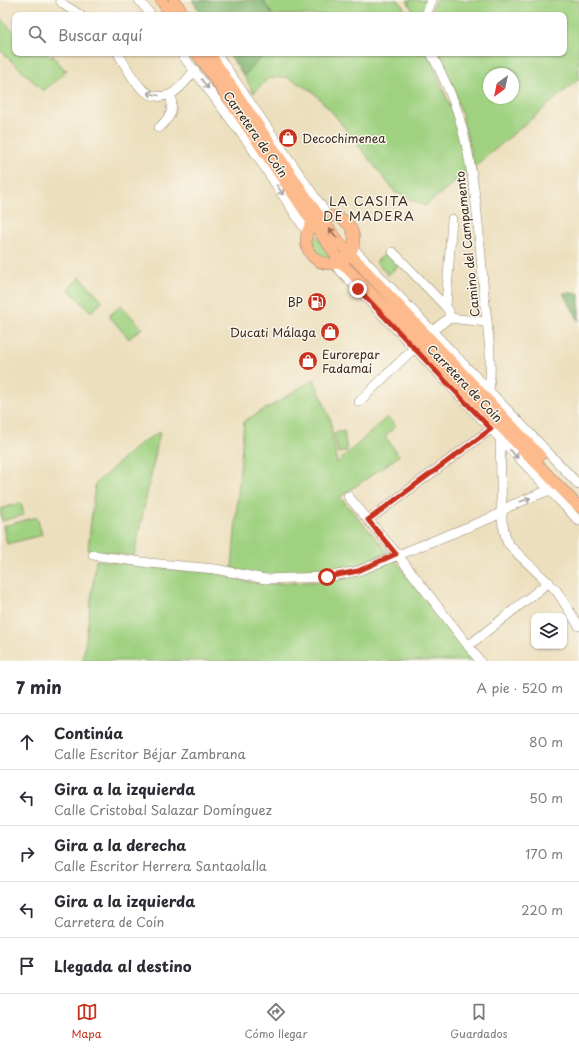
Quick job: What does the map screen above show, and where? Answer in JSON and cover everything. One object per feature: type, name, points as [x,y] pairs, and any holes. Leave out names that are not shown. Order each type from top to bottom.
[{"type":"main road","points":[[161,0],[169,12]]},
{"type":"main road","points":[[174,0],[182,12]]},
{"type":"main road","points":[[199,56],[317,222],[351,250],[579,497]]},
{"type":"main road","points":[[211,56],[317,222],[337,262]]},
{"type":"main road","points":[[336,217],[343,220],[352,232],[354,240],[351,250],[337,262],[320,261],[313,256],[308,249],[306,241],[317,222],[336,217]]},
{"type":"main road","name":"Carretera de Coín","points":[[337,262],[579,507]]},
{"type":"street","points":[[60,0],[63,4],[75,12]]},
{"type":"street","points":[[180,0],[188,12]]},
{"type":"street","points":[[427,12],[432,0]]},
{"type":"street","points":[[141,2],[149,12]]},
{"type":"street","points":[[120,56],[128,71],[143,91],[155,96],[171,94],[183,84],[195,70]]},
{"type":"street","name":"Carretera de Coín","points":[[183,56],[250,146],[317,222]]},
{"type":"street","name":"Carretera de Coín","points":[[218,56],[317,222]]},
{"type":"street","name":"Camino del Campamento","points":[[433,56],[447,84],[459,117],[471,166],[478,218],[487,322],[490,378],[489,391]]},
{"type":"street","points":[[159,128],[170,117],[172,107],[171,94]]},
{"type":"street","points":[[446,307],[452,219]]},
{"type":"street","name":"Carretera de Coín","points":[[351,250],[432,331],[578,483]]},
{"type":"street","points":[[393,252],[446,307],[449,312],[449,318]]},
{"type":"street","name":"Carretera de Coín","points":[[337,262],[414,348],[579,521]]},
{"type":"street","points":[[432,331],[449,318],[487,322]]},
{"type":"street","points":[[359,402],[414,348]]},
{"type":"street","points":[[368,520],[491,429]]},
{"type":"street","points":[[500,438],[503,528],[507,542],[556,590],[579,626]]},
{"type":"street","points":[[93,555],[149,563],[215,569],[265,580],[327,577],[358,571],[396,554],[492,516],[510,506],[550,490]]},
{"type":"street","points":[[348,496],[396,554],[480,661]]},
{"type":"street","points":[[468,646],[549,582]]},
{"type":"green space","points":[[192,0],[265,0],[264,2],[271,12],[200,12]]},
{"type":"green space","points":[[265,0],[399,0],[406,12],[271,12],[264,2]]},
{"type":"green space","points":[[407,0],[429,0],[424,12],[413,12]]},
{"type":"green space","points":[[435,0],[579,0],[579,79],[474,167],[462,115],[453,86],[437,56],[567,56],[567,12],[431,12]]},
{"type":"green space","points":[[0,18],[12,30],[12,56],[53,56],[64,69],[67,70],[43,91],[0,50]]},
{"type":"green space","points":[[230,56],[262,56],[244,76]]},
{"type":"green space","points":[[262,56],[429,56],[455,118],[468,171],[425,206],[395,192],[332,112],[312,91],[287,77],[269,78],[254,93],[244,76]]},
{"type":"green space","points":[[314,232],[333,257],[323,256],[316,251],[313,243]]},
{"type":"green space","points":[[388,251],[400,264],[388,275],[376,262]]},
{"type":"green space","points":[[80,277],[103,301],[91,312],[68,289]]},
{"type":"green space","points":[[563,293],[579,293],[579,321]]},
{"type":"green space","points":[[121,305],[142,328],[129,339],[109,316]]},
{"type":"green space","points":[[314,379],[331,421],[337,463],[387,417],[396,426],[385,436],[399,456],[340,497],[388,552],[357,566],[329,572],[266,577],[232,568],[244,421]]},
{"type":"green space","points":[[344,431],[347,451],[338,453],[334,433]]},
{"type":"green space","points":[[160,432],[134,556],[88,550],[95,484],[141,443]]},
{"type":"green space","points":[[21,503],[24,515],[2,521],[0,509]]},
{"type":"green space","points":[[37,517],[42,535],[7,544],[3,526]]},
{"type":"green space","points":[[96,560],[206,572],[249,582],[269,584],[330,581],[351,576],[395,560],[475,661],[83,661]]},
{"type":"place","name":"Decochimenea","points":[[288,138]]},
{"type":"place","name":"BP","points":[[317,302]]},
{"type":"place","name":"Ducati Málaga","points":[[330,332]]},
{"type":"place","name":"Eurorepar Fadamai","points":[[308,361]]},
{"type":"district","name":"LA CASITA DE MADERA","points":[[369,208]]},
{"type":"route","points":[[327,577],[358,571],[396,554],[368,520],[491,429],[358,289]]}]
